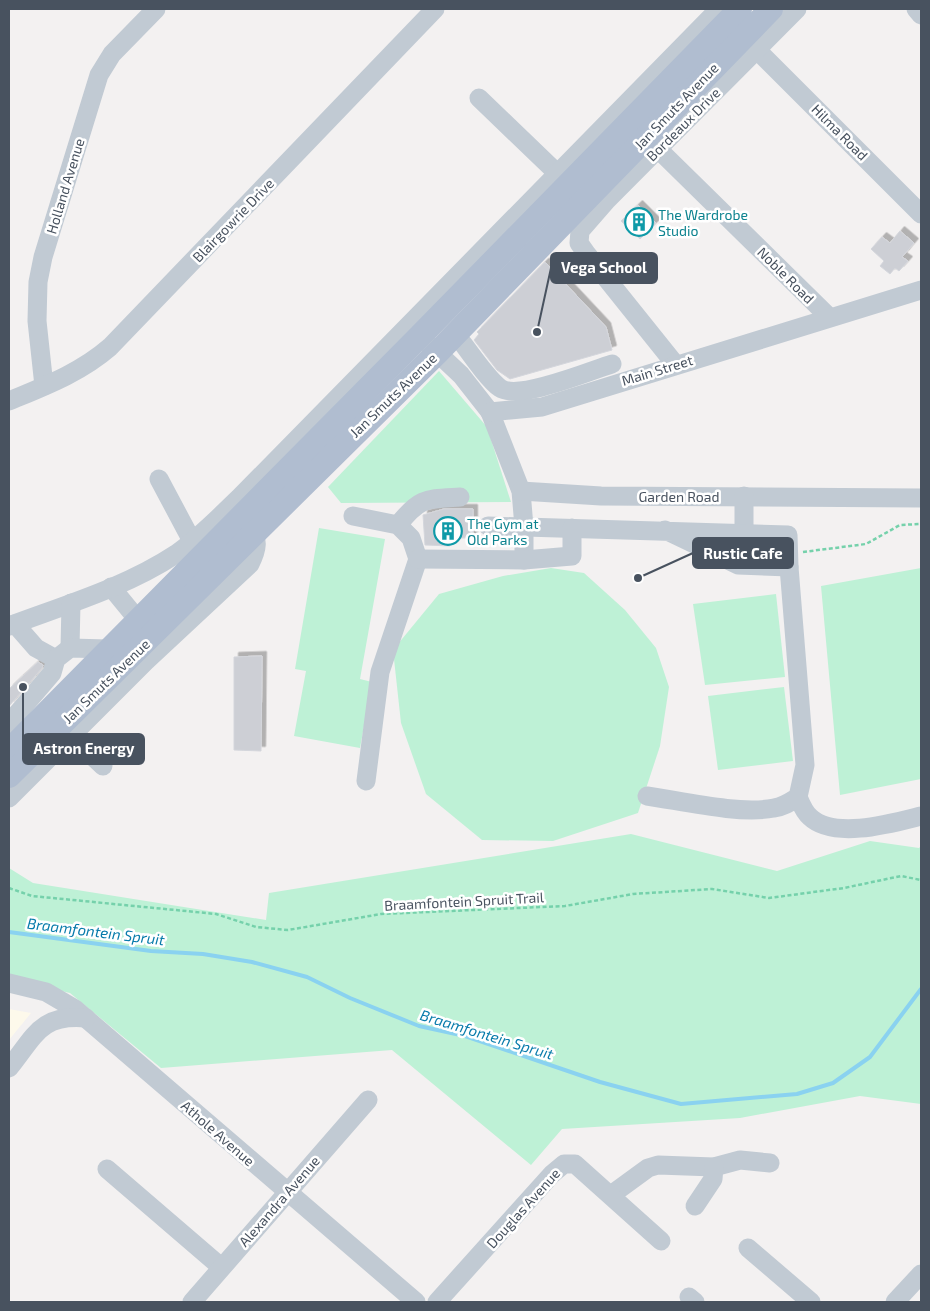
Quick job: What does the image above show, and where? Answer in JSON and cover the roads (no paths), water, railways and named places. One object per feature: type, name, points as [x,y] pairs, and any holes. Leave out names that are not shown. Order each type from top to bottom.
[{"type":"main road","name":"Jan Smuts Avenue","points":[[248,525],[419,337],[740,9]]},
{"type":"main road","name":"Jan Smuts Avenue","points":[[9,776],[144,628],[248,525],[438,352],[771,9]]},
{"type":"main road","name":"Jan Smuts Avenue","points":[[9,751],[108,649],[144,628]]},
{"type":"street","name":"Holland Avenue","points":[[44,386],[37,321],[38,282],[43,257],[99,75],[112,54],[156,9]]},
{"type":"street","name":"Blairgowrie Drive","points":[[9,401],[84,367],[110,347],[435,9]]},
{"type":"street","points":[[108,649],[63,653],[36,648],[12,625],[111,587],[176,554],[192,541],[239,498],[719,9]]},
{"type":"street","name":"Bordeaux Drive","points":[[675,364],[579,243],[578,238],[582,227],[758,50],[796,9]]},
{"type":"street","points":[[916,9],[921,14]]},
{"type":"street","name":"Hilma Road","points":[[758,50],[921,214]]},
{"type":"street","points":[[479,98],[557,173]]},
{"type":"street","name":"Noble Road","points":[[658,149],[829,318]]},
{"type":"street","name":"Main Street","points":[[490,412],[526,410],[562,400],[921,290]]},
{"type":"street","points":[[455,333],[501,389],[516,392],[556,382],[612,364]]},
{"type":"street","points":[[419,337],[438,352],[474,389],[490,412],[521,491],[524,560]]},
{"type":"street","points":[[556,382],[562,400]]},
{"type":"street","points":[[159,479],[192,541]]},
{"type":"street","name":"Garden Road","points":[[521,491],[601,496],[921,498]]},
{"type":"street","points":[[744,496],[744,533]]},
{"type":"street","points":[[398,525],[410,509],[426,499],[460,497]]},
{"type":"street","points":[[352,516],[398,525],[410,538],[418,559],[380,672],[366,781]]},
{"type":"street","points":[[9,798],[146,661],[250,564],[257,550],[248,525]]},
{"type":"street","points":[[488,526],[788,535],[805,765],[798,797],[810,817],[820,824],[858,829],[921,816]]},
{"type":"street","points":[[418,559],[524,560],[572,556],[572,528]]},
{"type":"street","points":[[665,530],[738,565],[789,560]]},
{"type":"street","points":[[111,587],[144,628]]},
{"type":"street","points":[[9,751],[10,721],[52,673],[63,653],[71,603]]},
{"type":"street","points":[[72,736],[103,766]]},
{"type":"street","points":[[647,796],[733,808],[764,810],[785,805],[798,797]]},
{"type":"street","name":"Athole Avenue","points":[[9,983],[37,989],[56,997],[86,1018],[416,1302]]},
{"type":"street","points":[[37,989],[45,1008],[46,1023]]},
{"type":"street","points":[[9,1068],[46,1023],[63,1017],[86,1018]]},
{"type":"street","name":"Alexandra Avenue","points":[[192,1302],[368,1100]]},
{"type":"street","points":[[611,1195],[648,1168],[658,1165],[714,1168],[740,1160],[770,1163]]},
{"type":"street","name":"Douglas Avenue","points":[[437,1302],[559,1167],[568,1163],[575,1164],[661,1241]]},
{"type":"street","points":[[695,1206],[713,1179],[714,1168]]},
{"type":"street","points":[[107,1169],[221,1267]]},
{"type":"street","points":[[748,1248],[811,1302]]},
{"type":"street","points":[[895,1302],[921,1274]]},
{"type":"waterway","name":"Braamfontein Spruit","points":[[9,932],[151,951],[203,954],[252,962],[307,977],[350,998],[419,1026],[465,1036],[600,1082],[681,1104],[797,1094],[833,1083],[870,1057],[921,989]]},
{"type":"place","name":"The Wardrobe Studio","points":[[639,222]]},
{"type":"place","name":"Vega School","points":[[537,332]]},
{"type":"place","name":"The Gym at Old Parks","points":[[448,531]]},
{"type":"place","name":"Rustic Cafe","points":[[638,578]]},
{"type":"place","name":"Astron Energy","points":[[23,687]]}]
